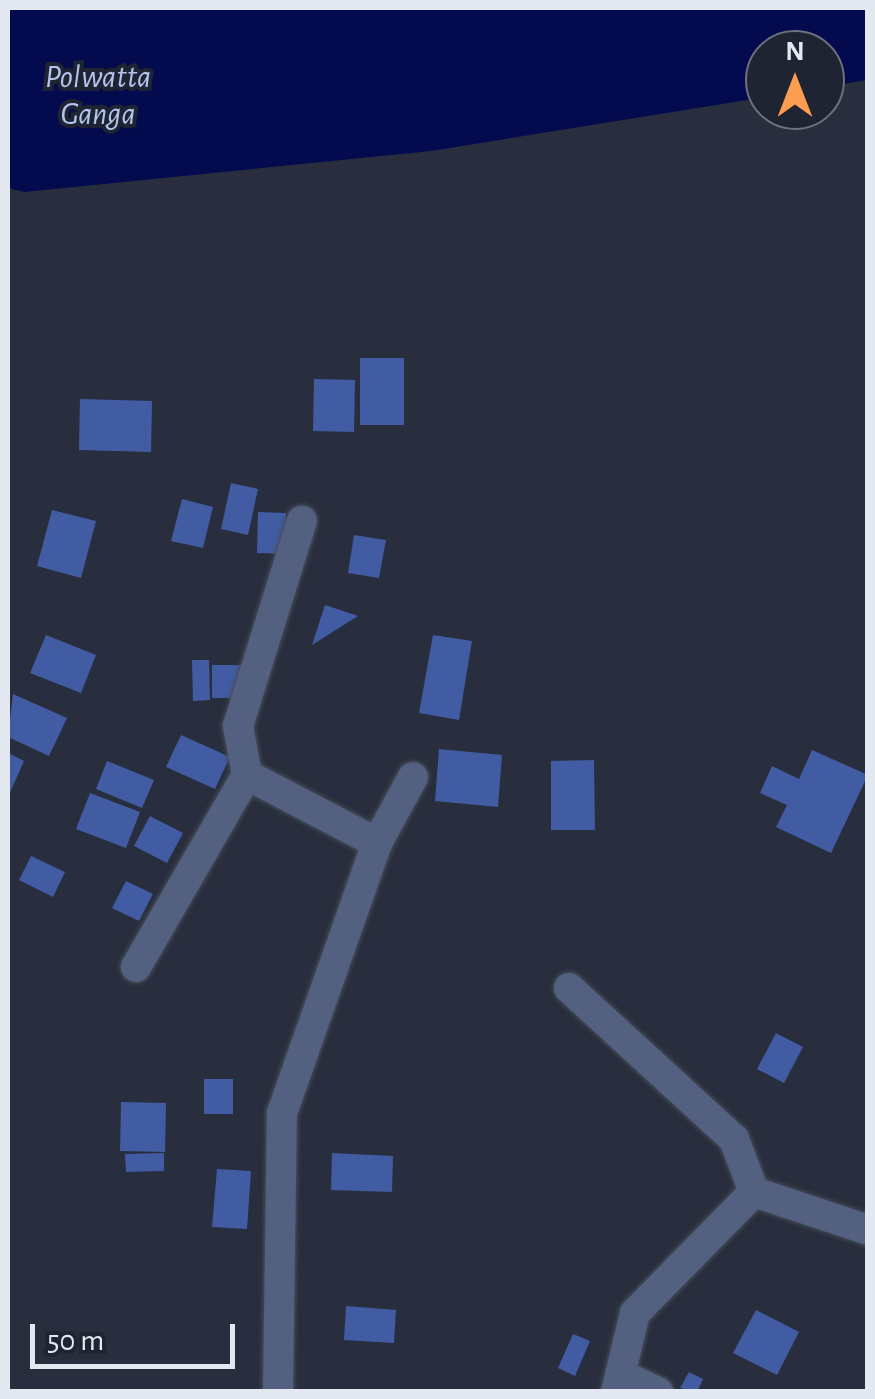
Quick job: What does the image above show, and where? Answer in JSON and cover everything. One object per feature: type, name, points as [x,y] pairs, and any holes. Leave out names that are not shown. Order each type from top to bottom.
[{"type":"street","points":[[136,967],[247,775],[238,726],[302,520]]},
{"type":"street","points":[[247,775],[377,843]]},
{"type":"street","points":[[278,1392],[282,1113],[377,843],[413,777]]},
{"type":"street","points":[[569,988],[734,1139],[754,1192]]},
{"type":"street","points":[[754,1192],[868,1230]]},
{"type":"street","points":[[658,1392],[618,1383],[635,1313],[754,1192]]},
{"type":"water","name":"Polwatta Ganga","points":[[8,8],[867,8],[867,80],[845,84],[845,30],[745,30],[745,100],[431,151],[24,192],[8,188]]},
{"type":"building","points":[[360,358],[404,358],[404,425],[360,425]]},
{"type":"building","points":[[314,379],[355,380],[354,432],[313,431]]},
{"type":"building","points":[[80,399],[152,401],[151,452],[79,450]]},
{"type":"building","points":[[231,483],[258,489],[248,535],[221,529]]},
{"type":"building","points":[[182,499],[213,507],[203,548],[171,541]]},
{"type":"building","points":[[52,510],[96,521],[81,578],[37,566]]},
{"type":"building","points":[[258,512],[286,513],[285,554],[257,553]]},
{"type":"building","points":[[354,535],[386,540],[379,578],[348,573]]},
{"type":"building","points":[[325,605],[358,616],[312,645]]},
{"type":"building","points":[[46,635],[96,655],[81,693],[30,673]]},
{"type":"building","points":[[433,635],[472,641],[459,720],[419,713]]},
{"type":"building","points":[[192,660],[209,660],[210,700],[193,701]]},
{"type":"building","points":[[212,665],[242,665],[242,698],[212,698]]},
{"type":"building","points":[[13,694],[67,718],[49,756],[8,737]]},
{"type":"building","points":[[181,735],[230,757],[215,789],[166,767]]},
{"type":"building","points":[[439,749],[502,755],[498,807],[435,801]]},
{"type":"building","points":[[812,750],[868,775],[831,853],[776,827],[787,805],[760,793],[772,766],[799,779]]},
{"type":"building","points":[[8,753],[24,761],[8,797]]},
{"type":"building","points":[[594,760],[595,830],[551,830],[551,761]]},
{"type":"building","points":[[107,761],[154,780],[142,808],[96,789]]},
{"type":"building","points":[[90,793],[140,812],[126,848],[76,829]]},
{"type":"building","points":[[150,816],[183,833],[167,863],[134,846]]},
{"type":"building","points":[[31,856],[65,872],[53,897],[19,880]]},
{"type":"building","points":[[126,881],[153,894],[139,921],[112,908]]},
{"type":"building","points":[[776,1033],[803,1047],[784,1083],[757,1069]]},
{"type":"building","points":[[204,1079],[233,1079],[233,1114],[204,1114]]},
{"type":"building","points":[[121,1102],[166,1103],[165,1152],[120,1151]]},
{"type":"building","points":[[164,1153],[164,1171],[126,1172],[125,1154]]},
{"type":"building","points":[[332,1153],[393,1156],[392,1192],[331,1190]]},
{"type":"building","points":[[217,1169],[251,1171],[247,1229],[212,1227]]},
{"type":"building","points":[[346,1306],[396,1310],[394,1343],[344,1340]]},
{"type":"building","points":[[756,1310],[799,1332],[777,1375],[733,1353]]},
{"type":"building","points":[[573,1334],[590,1341],[575,1376],[558,1368]]},
{"type":"building","points":[[689,1372],[703,1379],[697,1392],[680,1388]]}]
